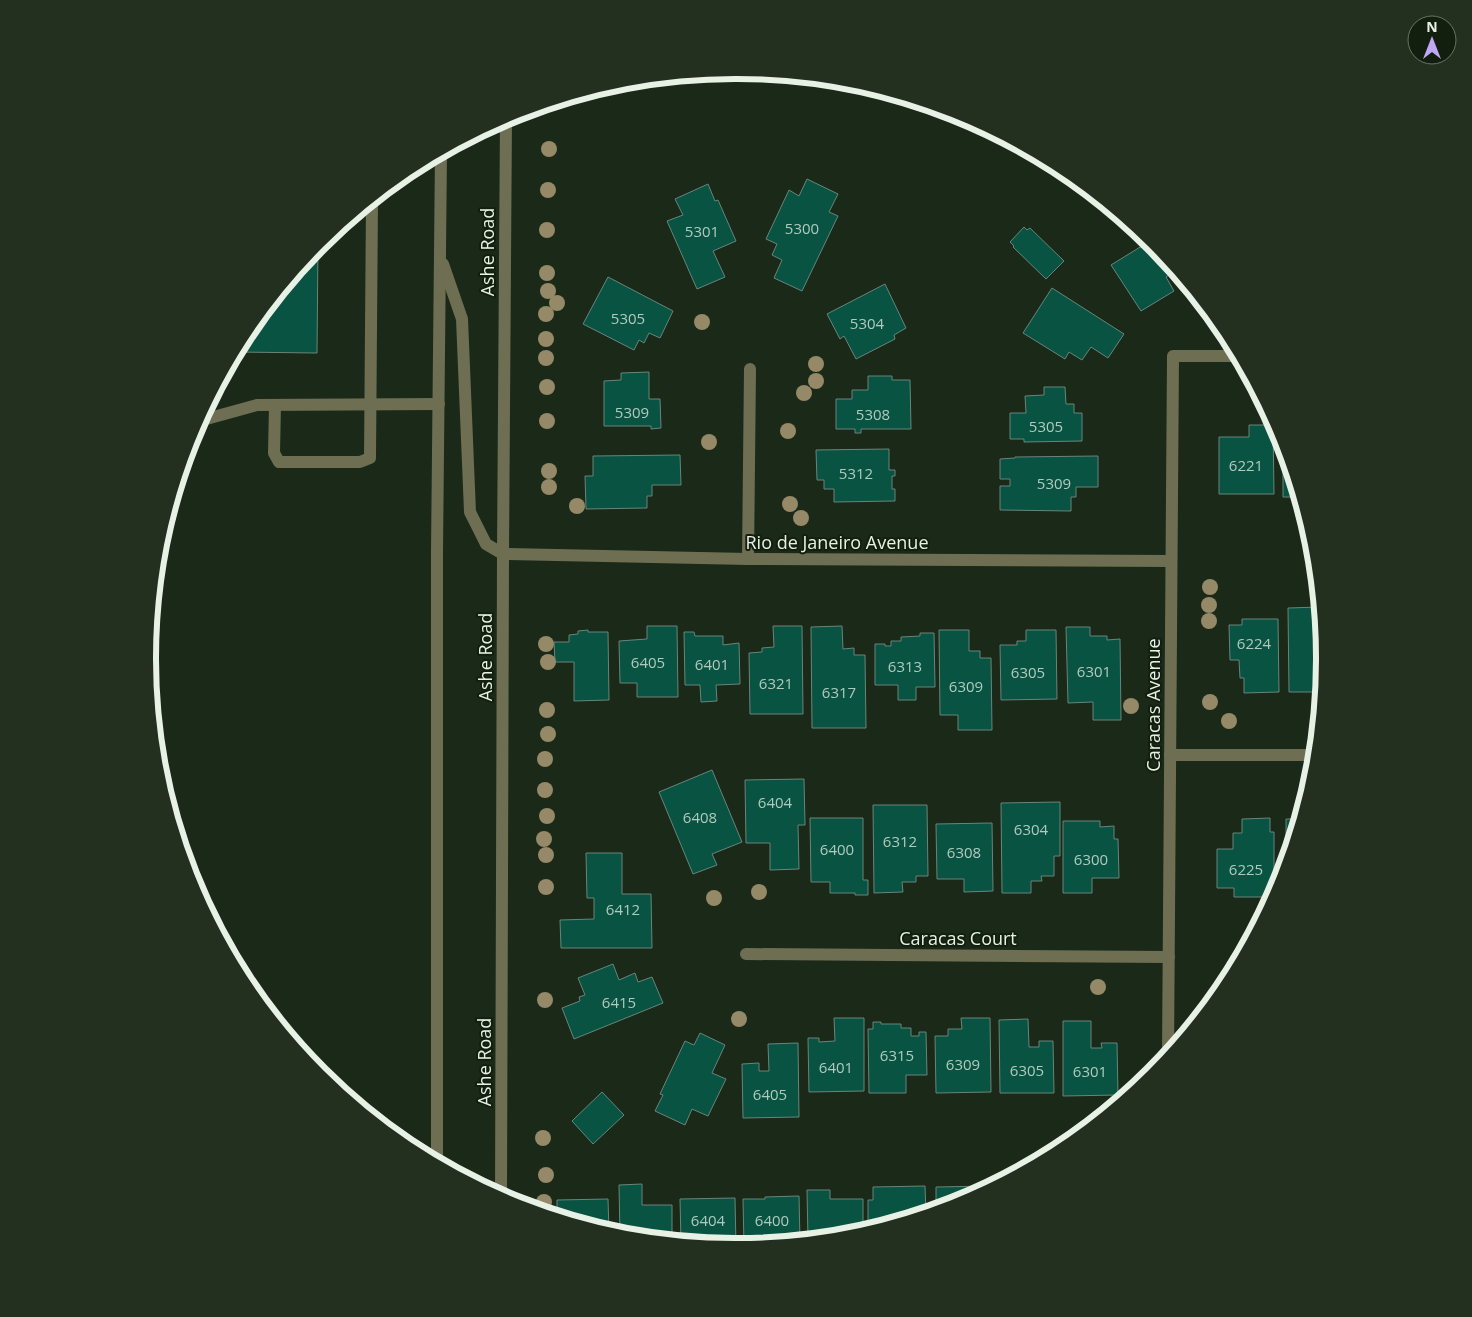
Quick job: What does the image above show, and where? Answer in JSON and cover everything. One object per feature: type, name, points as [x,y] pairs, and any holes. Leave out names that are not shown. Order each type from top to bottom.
[{"type":"street","name":"Ashe Road","points":[[501,1188],[502,554],[506,127]]},
{"type":"street","points":[[504,128],[506,133]]},
{"type":"street","points":[[437,1155],[441,159]]},
{"type":"street","points":[[275,405],[274,453],[279,462],[360,462],[370,458],[372,208]]},
{"type":"street","points":[[440,255],[462,319],[470,512],[486,544],[502,554]]},
{"type":"street","name":"Caracas Avenue","points":[[1168,1045],[1173,356],[1230,356]]},
{"type":"street","points":[[748,559],[750,368]]},
{"type":"street","points":[[208,418],[258,405],[439,404]]},
{"type":"street","name":"Rio de Janeiro Avenue","points":[[502,554],[748,559],[1171,561]]},
{"type":"street","points":[[1170,755],[1308,756]]},
{"type":"street","name":"Caracas Court","points":[[746,954],[1169,957]]},
{"type":"building","points":[[807,179],[838,194],[829,212],[838,216],[802,291],[774,278],[782,260],[772,255],[777,244],[766,239],[789,190],[799,196]]},
{"type":"building","points":[[708,184],[715,201],[718,200],[736,241],[713,251],[725,277],[697,289],[667,221],[683,215],[675,199]]},
{"type":"building","points":[[1024,227],[1027,230],[1030,228],[1064,261],[1046,279],[1010,242]]},
{"type":"building","points":[[1142,246],[1170,274],[1166,277],[1174,291],[1141,311],[1111,265]]},
{"type":"building","points":[[318,257],[317,353],[244,352],[276,306]]},
{"type":"building","points":[[608,277],[673,311],[660,338],[649,333],[644,343],[639,340],[634,350],[583,324]]},
{"type":"building","points":[[885,284],[906,328],[894,335],[895,339],[856,359],[844,336],[840,339],[827,314]]},
{"type":"building","points":[[1052,288],[1124,334],[1108,358],[1091,347],[1082,360],[1069,352],[1065,359],[1023,333]]},
{"type":"building","points":[[649,372],[649,399],[660,399],[661,428],[651,429],[651,426],[604,426],[604,381],[621,380],[621,373]]},
{"type":"building","points":[[868,376],[892,376],[892,380],[910,380],[911,429],[861,429],[861,433],[855,433],[855,429],[836,429],[836,399],[852,399],[852,390],[868,390]]},
{"type":"building","points":[[1044,387],[1065,387],[1066,404],[1074,404],[1074,413],[1082,413],[1082,441],[1024,442],[1024,439],[1010,439],[1010,413],[1026,413],[1025,396],[1044,395]]},
{"type":"building","points":[[1249,425],[1267,425],[1273,440],[1274,494],[1219,494],[1219,437],[1249,437]]},
{"type":"building","points":[[889,449],[889,470],[895,470],[895,476],[892,476],[892,489],[895,489],[895,501],[834,502],[834,489],[824,489],[824,480],[817,480],[816,450]]},
{"type":"building","points":[[680,455],[681,485],[652,485],[652,496],[647,496],[647,508],[586,509],[585,476],[593,476],[593,456]]},
{"type":"building","points":[[1098,456],[1098,487],[1076,487],[1076,497],[1071,497],[1071,511],[1000,510],[1000,486],[1010,486],[1010,479],[1000,479],[1000,459],[1015,457]]},
{"type":"building","points":[[1283,467],[1293,497],[1283,497]]},
{"type":"building","points":[[1314,607],[1316,658],[1315,692],[1289,692],[1288,608]]},
{"type":"building","points":[[1242,619],[1278,619],[1279,692],[1244,693],[1244,678],[1240,678],[1239,660],[1230,660],[1229,625],[1242,625]]},
{"type":"building","points":[[647,626],[677,626],[678,697],[637,697],[637,683],[620,683],[619,641],[647,639]]},
{"type":"building","points":[[773,626],[802,626],[803,714],[750,714],[749,653],[762,652],[762,648],[774,647]]},
{"type":"building","points":[[842,626],[843,649],[854,648],[854,655],[865,655],[866,728],[812,728],[811,627]]},
{"type":"building","points":[[1066,627],[1090,627],[1090,636],[1107,636],[1107,640],[1120,639],[1121,720],[1093,720],[1093,702],[1068,703]]},
{"type":"building","points":[[588,630],[588,632],[608,632],[609,700],[574,701],[574,662],[555,662],[554,642],[569,642],[569,635],[578,634],[578,631]]},
{"type":"building","points":[[939,630],[969,630],[969,651],[980,651],[980,658],[991,658],[992,730],[958,730],[958,715],[940,715]]},
{"type":"building","points":[[1026,630],[1056,630],[1057,699],[1001,700],[1000,645],[1017,645],[1017,641],[1026,641]]},
{"type":"building","points":[[684,632],[694,632],[695,636],[723,636],[723,645],[739,643],[740,684],[716,685],[717,701],[701,702],[700,685],[685,685]]},
{"type":"building","points":[[920,633],[934,633],[935,687],[916,687],[916,700],[898,700],[898,685],[875,685],[875,644],[891,646],[891,641],[901,641],[901,637],[920,636]]},
{"type":"building","points":[[712,770],[742,842],[712,854],[717,865],[693,874],[659,792]]},
{"type":"building","points":[[804,779],[805,825],[798,825],[799,869],[770,870],[770,843],[746,843],[745,780]]},
{"type":"building","points":[[1060,802],[1060,856],[1054,856],[1054,876],[1041,876],[1042,881],[1031,881],[1031,893],[1002,893],[1001,803]]},
{"type":"building","points":[[873,805],[927,805],[928,876],[916,876],[916,882],[902,882],[903,892],[874,893]]},
{"type":"building","points":[[810,818],[863,818],[863,880],[868,880],[868,895],[830,893],[830,882],[811,882]]},
{"type":"building","points":[[1270,818],[1270,832],[1274,832],[1274,875],[1264,897],[1234,897],[1234,888],[1217,888],[1217,849],[1233,849],[1233,833],[1242,833],[1242,819]]},
{"type":"building","points":[[1286,819],[1293,819],[1286,842]]},
{"type":"building","points":[[1063,821],[1100,821],[1100,827],[1114,826],[1114,839],[1118,839],[1119,878],[1092,878],[1092,893],[1063,893]]},
{"type":"building","points":[[992,823],[993,891],[964,892],[964,879],[937,879],[936,824]]},
{"type":"building","points":[[586,853],[622,853],[622,894],[651,894],[652,948],[561,948],[560,920],[594,919],[594,898],[587,898]]},
{"type":"building","points":[[613,964],[619,980],[635,973],[638,982],[652,977],[663,1003],[574,1039],[562,1008],[580,1001],[579,997],[585,995],[578,978]]},
{"type":"building","points":[[834,1018],[864,1018],[864,1091],[809,1092],[808,1038],[819,1038],[819,1042],[835,1041]]},
{"type":"building","points":[[961,1018],[990,1018],[991,1092],[936,1093],[935,1036],[948,1036],[948,1029],[962,1029]]},
{"type":"building","points":[[1028,1019],[1029,1047],[1039,1047],[1039,1041],[1053,1041],[1054,1093],[1000,1093],[999,1020]]},
{"type":"building","points":[[1063,1021],[1091,1021],[1091,1048],[1102,1048],[1101,1043],[1117,1043],[1118,1094],[1063,1096]]},
{"type":"building","points":[[873,1022],[901,1024],[901,1028],[911,1028],[911,1036],[919,1036],[919,1032],[926,1032],[927,1075],[906,1075],[906,1093],[869,1093],[868,1029],[873,1029]]},
{"type":"building","points":[[700,1033],[725,1045],[712,1073],[726,1079],[708,1116],[692,1109],[685,1125],[655,1111],[663,1095],[660,1094],[685,1041],[694,1045]]},
{"type":"building","points":[[798,1043],[799,1117],[743,1118],[742,1064],[759,1063],[759,1071],[769,1071],[768,1044]]},
{"type":"building","points":[[602,1092],[624,1115],[593,1144],[572,1121]]},
{"type":"building","points":[[642,1184],[642,1205],[672,1205],[672,1234],[620,1226],[619,1185]]},
{"type":"building","points":[[925,1186],[926,1206],[868,1222],[868,1200],[873,1200],[873,1187]]},
{"type":"building","points":[[974,1186],[936,1202],[936,1187]]},
{"type":"building","points":[[807,1190],[830,1190],[830,1199],[863,1199],[863,1224],[808,1233]]},
{"type":"building","points":[[799,1196],[800,1234],[744,1238],[743,1199],[765,1199],[765,1197]]},
{"type":"building","points":[[735,1198],[736,1238],[681,1235],[680,1199]]},
{"type":"building","points":[[608,1199],[609,1224],[557,1209],[557,1200]]}]
